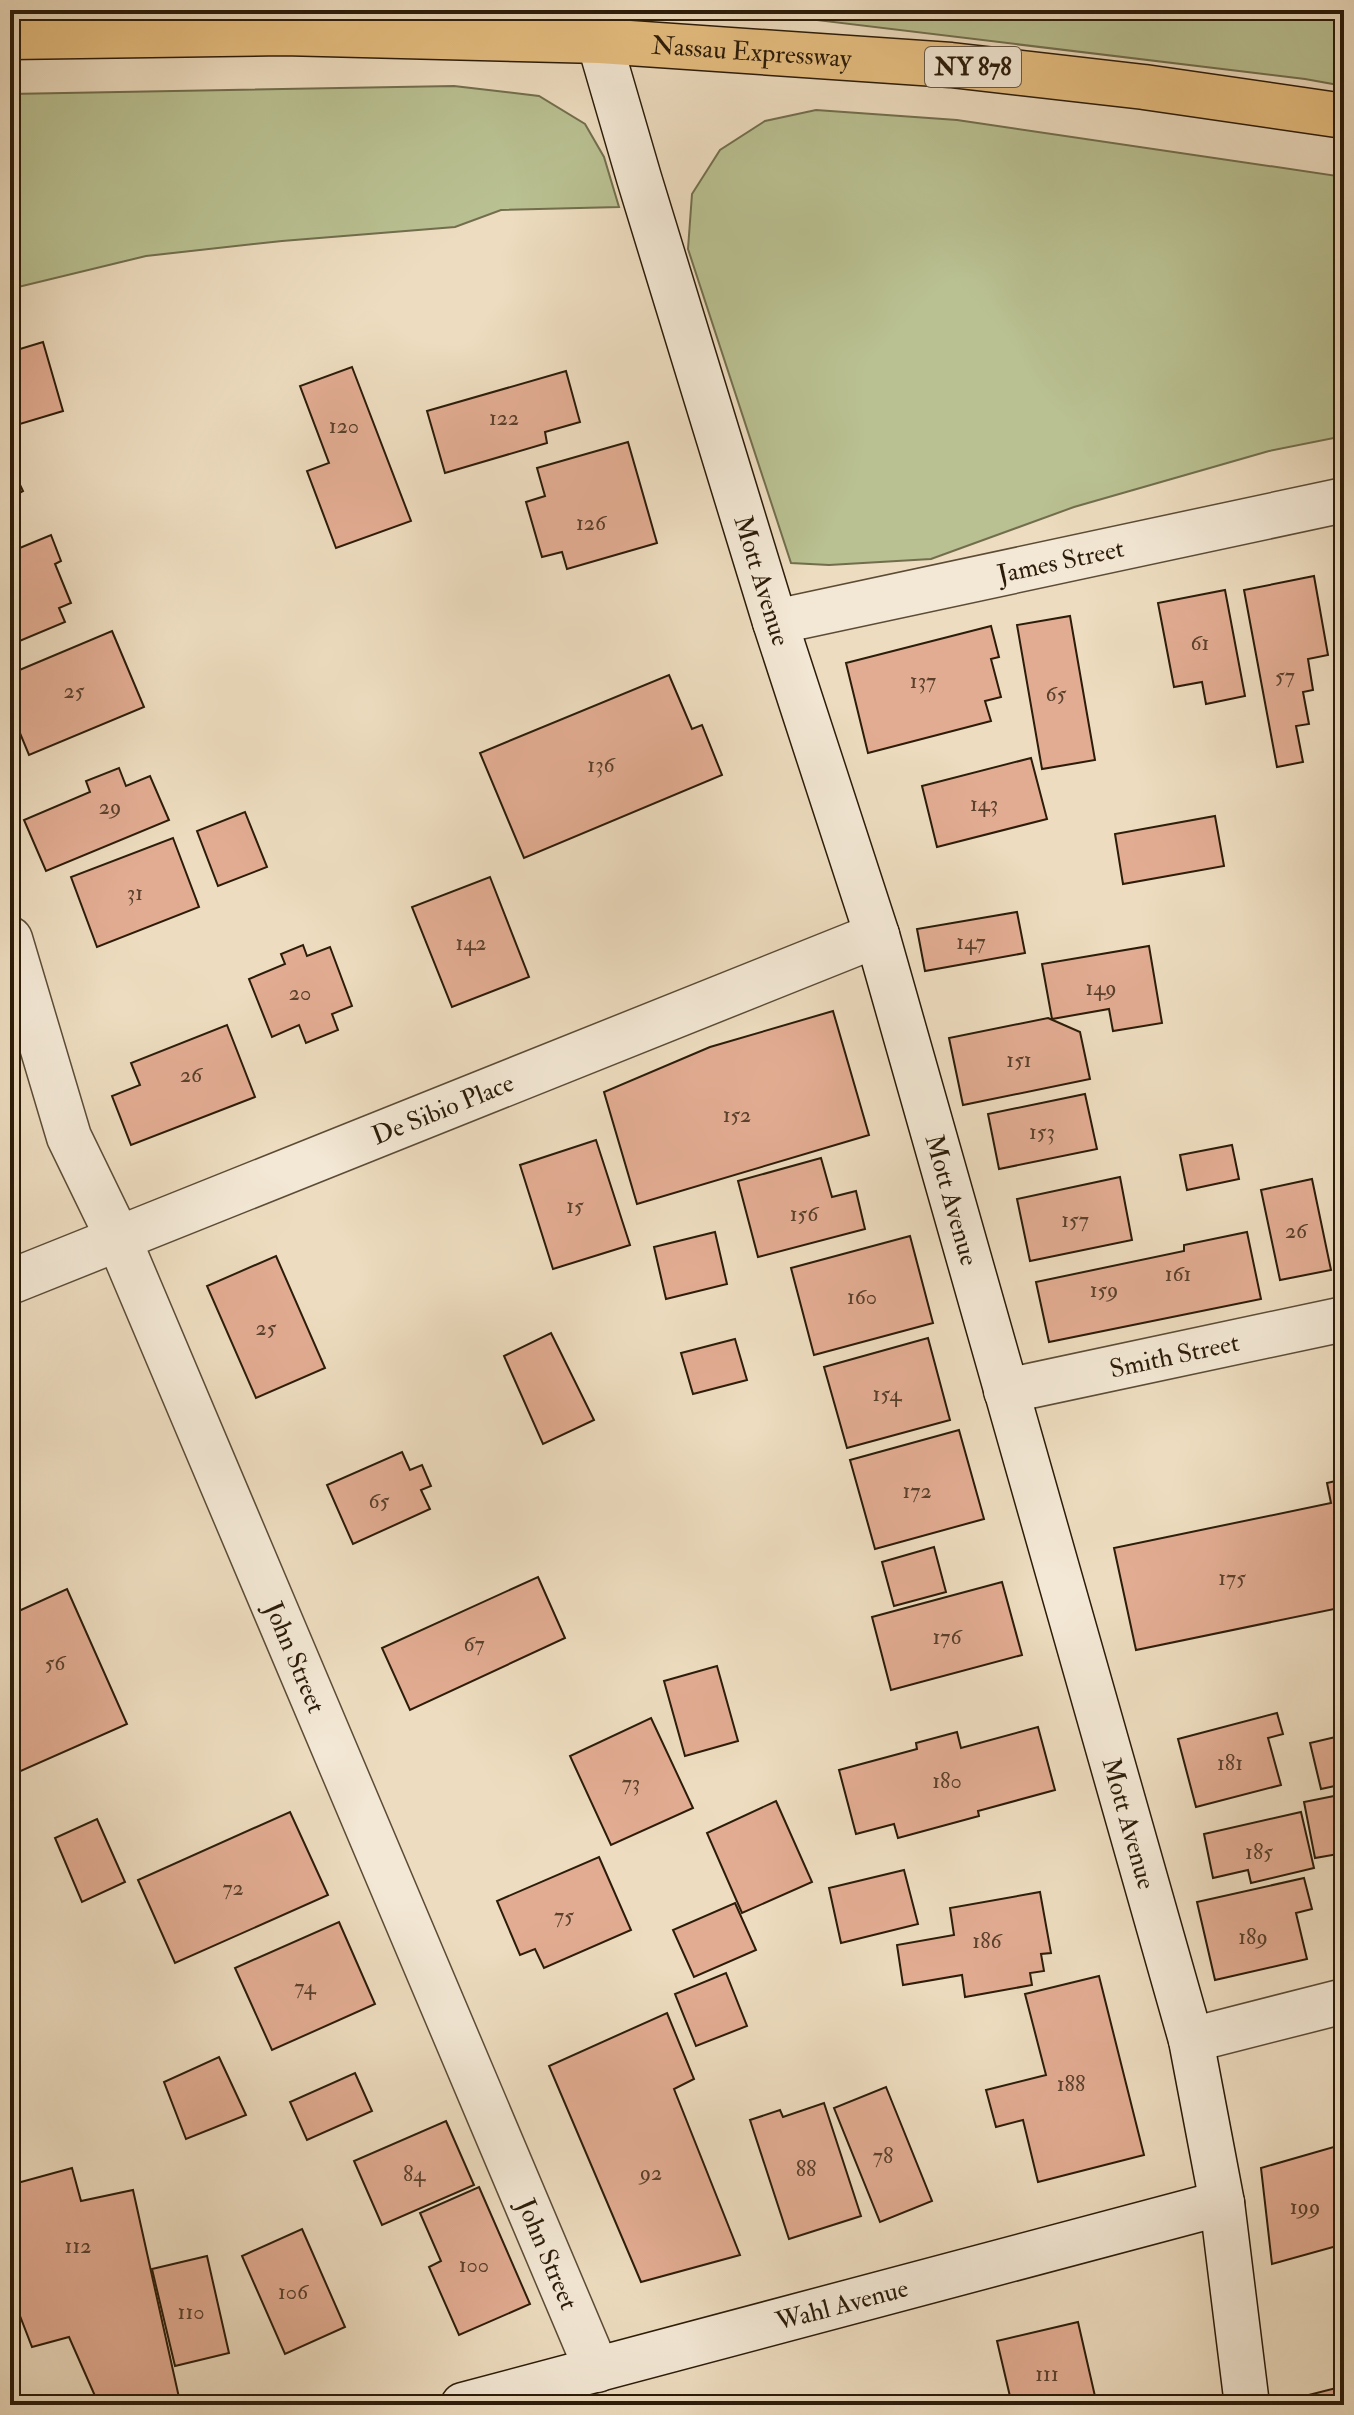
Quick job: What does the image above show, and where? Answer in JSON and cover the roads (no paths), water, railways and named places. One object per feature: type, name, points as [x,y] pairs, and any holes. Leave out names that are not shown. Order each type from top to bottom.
[{"type":"highway","name":"Nassau Expressway","points":[[10,37],[595,26],[1144,87],[1344,116]]},
{"type":"street","name":"Mott Avenue","points":[[595,26],[775,622],[877,935],[1191,2040],[1222,2203],[1247,2405]]},
{"type":"street","name":"James Street","points":[[775,622],[1344,500]]},
{"type":"street","name":"De Sibio Place","points":[[10,1282],[877,935]]},
{"type":"street","name":"John Street","points":[[10,939],[69,1137],[119,1240],[597,2370]]},
{"type":"street","name":"Smith Street","points":[[1006,1391],[1344,1319]]},
{"type":"street","points":[[1191,2040],[1344,2001]]},
{"type":"street","name":"Wahl Avenue","points":[[463,2405],[1222,2203]]}]
